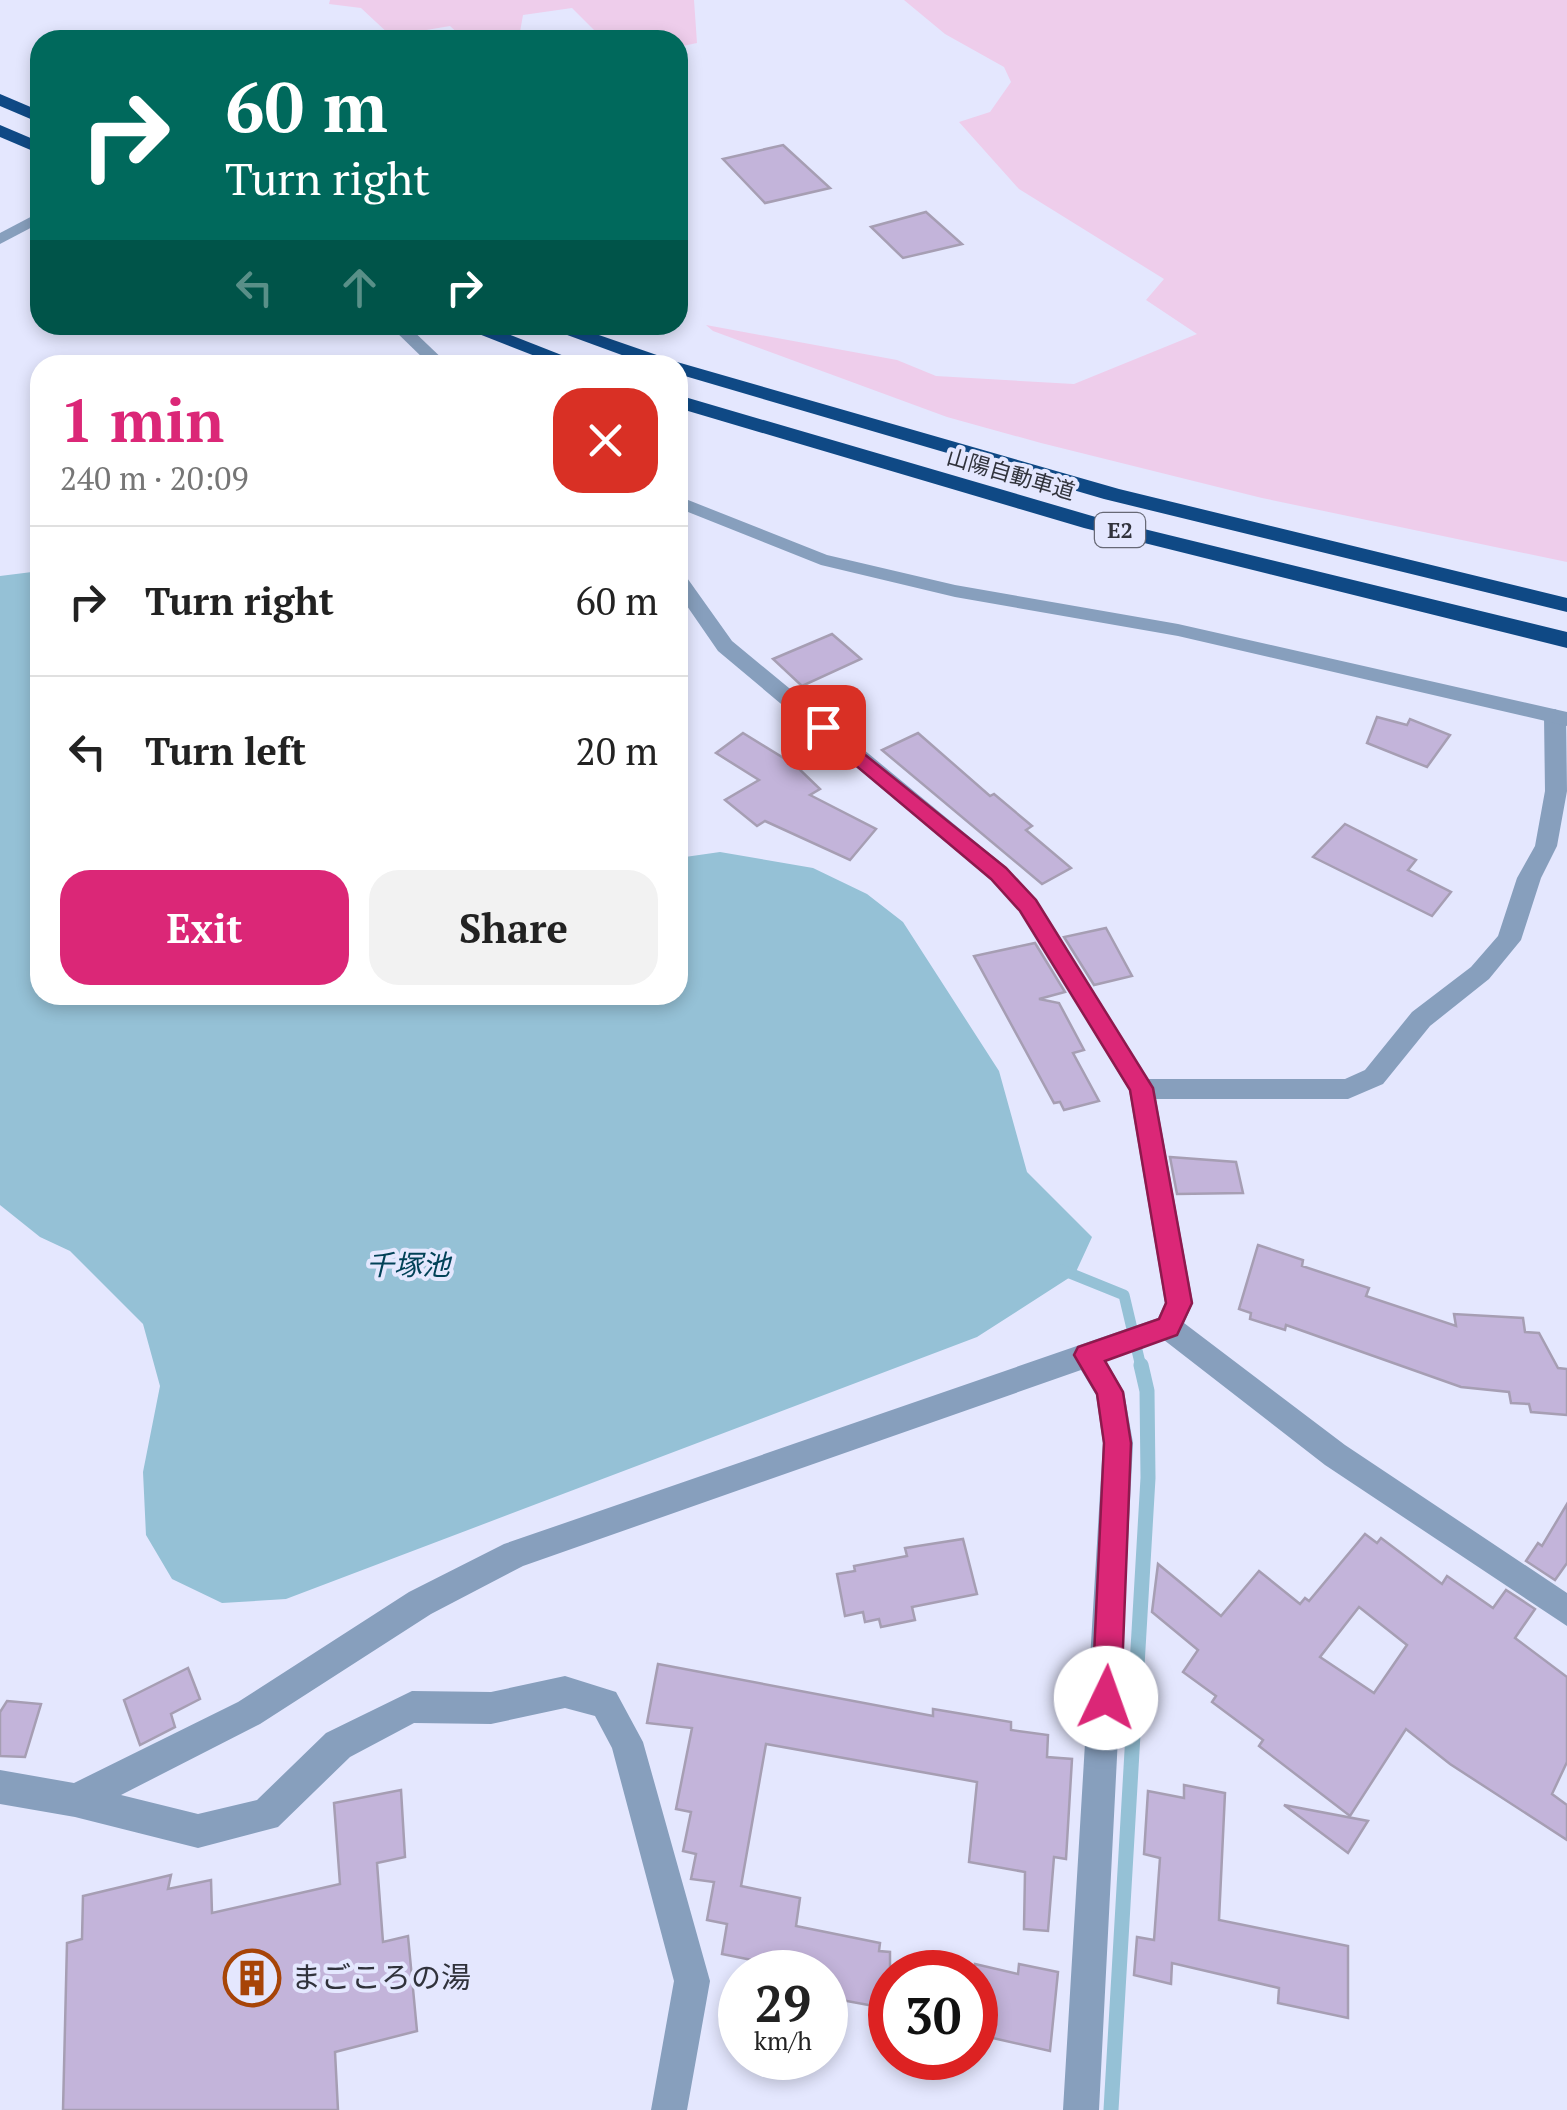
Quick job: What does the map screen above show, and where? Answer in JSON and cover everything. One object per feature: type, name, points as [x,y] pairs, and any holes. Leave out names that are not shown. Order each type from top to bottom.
[{"type":"highway","points":[[0,99],[30,113]]},
{"type":"highway","points":[[0,130],[30,144]]},
{"type":"highway","points":[[494,335],[549,355]]},
{"type":"highway","points":[[580,335],[639,355]]},
{"type":"highway","name":"山陽自動車道","points":[[688,371],[1112,494],[1567,605]]},
{"type":"highway","name":"山陽自動車道","points":[[688,404],[1092,523],[1567,640]]},
{"type":"street","points":[[0,239],[30,222]]},
{"type":"street","points":[[408,335],[429,355]]},
{"type":"street","points":[[688,506],[821,559],[955,591],[1178,630],[1561,718],[1556,791],[1546,846],[1528,878],[1509,940],[1480,973],[1420,1019],[1374,1076],[1348,1089],[1141,1088]]},
{"type":"street","points":[[75,1800],[249,1712],[420,1603],[515,1554],[1146,1335],[1179,1303],[1141,1088],[1028,905],[998,873],[725,646],[688,593]]},
{"type":"street","points":[[1146,1335],[1336,1455],[1567,1611]]},
{"type":"street","points":[[1081,2110],[1118,1443],[1110,1392],[1087,1355]]},
{"type":"street","points":[[0,1787],[75,1800],[198,1831],[266,1816],[338,1745],[412,1707],[491,1708],[565,1692],[604,1703],[627,1742],[692,1981],[668,2110]]},
{"type":"shaded area","points":[[330,0],[694,0],[697,43],[688,45],[688,30],[594,30],[572,8],[523,15],[520,30],[454,30],[450,26],[385,30],[361,8],[329,4]]},
{"type":"shaded area","points":[[904,0],[1567,0],[1567,562],[1262,498],[1041,443],[947,417],[713,331],[706,325],[897,360],[936,376],[1074,384],[1197,334],[1146,300],[1164,279],[1019,189],[959,122],[990,112],[1011,82],[1004,67],[945,34]]},
{"type":"water","name":"千塚池","points":[[30,572],[30,1005],[688,1005],[688,857],[720,852],[813,868],[867,894],[903,922],[999,1071],[1027,1172],[1092,1237],[1075,1274],[977,1337],[286,1599],[222,1603],[172,1579],[146,1535],[143,1472],[160,1386],[143,1324],[70,1251],[40,1237],[0,1205],[0,576]]},
{"type":"building","points":[[783,145],[830,188],[765,203],[723,159]]},
{"type":"building","points":[[926,212],[962,244],[903,258],[871,227]]},
{"type":"building","points":[[832,634],[861,659],[802,686],[773,659]]},
{"type":"building","points":[[1377,717],[1407,725],[1410,719],[1450,735],[1427,767],[1367,743]]},
{"type":"building","points":[[743,733],[795,765],[820,789],[810,795],[876,829],[850,860],[765,821],[757,826],[725,800],[759,780],[716,753]]},
{"type":"building","points":[[918,733],[990,796],[994,794],[1032,826],[1026,830],[1071,868],[1042,884],[882,750]]},
{"type":"building","points":[[1345,824],[1416,860],[1408,870],[1451,892],[1432,916],[1313,857]]},
{"type":"building","points":[[1106,928],[1132,976],[1094,985],[1064,937]]},
{"type":"building","points":[[1035,943],[1065,992],[1039,999],[1059,1003],[1084,1050],[1073,1053],[1099,1101],[1064,1110],[1060,1102],[1054,1103],[974,956]]},
{"type":"building","points":[[1170,1157],[1236,1162],[1243,1193],[1177,1194]]},
{"type":"building","points":[[1258,1245],[1303,1260],[1302,1266],[1369,1288],[1366,1296],[1456,1326],[1454,1314],[1523,1318],[1525,1332],[1539,1333],[1558,1368],[1567,1369],[1567,1415],[1531,1412],[1529,1404],[1511,1403],[1509,1392],[1461,1387],[1286,1325],[1285,1330],[1250,1319],[1251,1313],[1239,1309]]},
{"type":"building","points":[[1567,1504],[1567,1563],[1555,1580],[1526,1561],[1538,1543],[1542,1546]]},
{"type":"building","points":[[1365,1534],[1377,1543],[1381,1538],[1442,1584],[1447,1576],[1493,1608],[1506,1590],[1535,1609],[1515,1638],[1567,1677],[1567,1762],[1552,1794],[1567,1805],[1567,1840],[1450,1764],[1406,1729],[1350,1816],[1259,1746],[1263,1740],[1212,1702],[1216,1696],[1183,1672],[1198,1650],[1152,1612],[1158,1564],[1221,1616],[1259,1571],[1300,1604],[1305,1598],[1309,1601]],"holes":[[[1359,1607],[1407,1645],[1374,1693],[1320,1657]]]},
{"type":"building","points":[[963,1539],[977,1594],[912,1607],[915,1620],[881,1627],[879,1619],[865,1622],[863,1612],[845,1616],[837,1574],[855,1571],[854,1566],[907,1556],[905,1548]]},
{"type":"building","points":[[658,1664],[933,1716],[933,1709],[1011,1722],[1011,1730],[1048,1735],[1047,1757],[1072,1759],[1066,1859],[1054,1857],[1048,1931],[1024,1929],[1025,1872],[969,1862],[977,1782],[766,1744],[741,1886],[800,1898],[796,1926],[880,1943],[879,1950],[868,1950],[868,2005],[848,2001],[848,1950],[723,1950],[727,1924],[707,1920],[714,1882],[691,1879],[696,1854],[683,1851],[691,1812],[676,1809],[692,1728],[647,1723]]},
{"type":"building","points":[[188,1668],[200,1699],[171,1714],[175,1727],[140,1745],[124,1700]]},
{"type":"building","points":[[7,1701],[41,1704],[25,1757],[0,1756],[0,1712]]},
{"type":"building","points":[[1184,1785],[1225,1793],[1219,1920],[1348,1946],[1348,2018],[1278,2003],[1279,1988],[1172,1963],[1171,1984],[1134,1975],[1137,1937],[1154,1940],[1160,1858],[1144,1854],[1148,1791],[1184,1798]]},
{"type":"building","name":"まごころの湯","points":[[401,1790],[405,1857],[377,1863],[383,1942],[408,1936],[417,2031],[335,2052],[338,2110],[63,2110],[67,1943],[82,1939],[83,1896],[171,1875],[168,1889],[211,1880],[212,1913],[340,1884],[334,1803]]},
{"type":"building","points":[[1284,1805],[1368,1821],[1348,1853]]},
{"type":"building","points":[[1019,1964],[1058,1972],[1050,2051],[998,2039],[998,1969],[1018,1974]]},
{"type":"waterway","points":[[1062,1270],[1124,1295],[1141,1367]]},
{"type":"waterway","points":[[1111,2110],[1148,1478],[1147,1391],[1141,1365]]},
{"type":"place","name":"まごころの湯","points":[[252,1978]]},
{"type":"route","points":[[823,727],[998,873],[1028,905],[1141,1088],[1179,1303],[1168,1328],[1087,1355],[1110,1392],[1118,1443],[1106,1698]]}]
